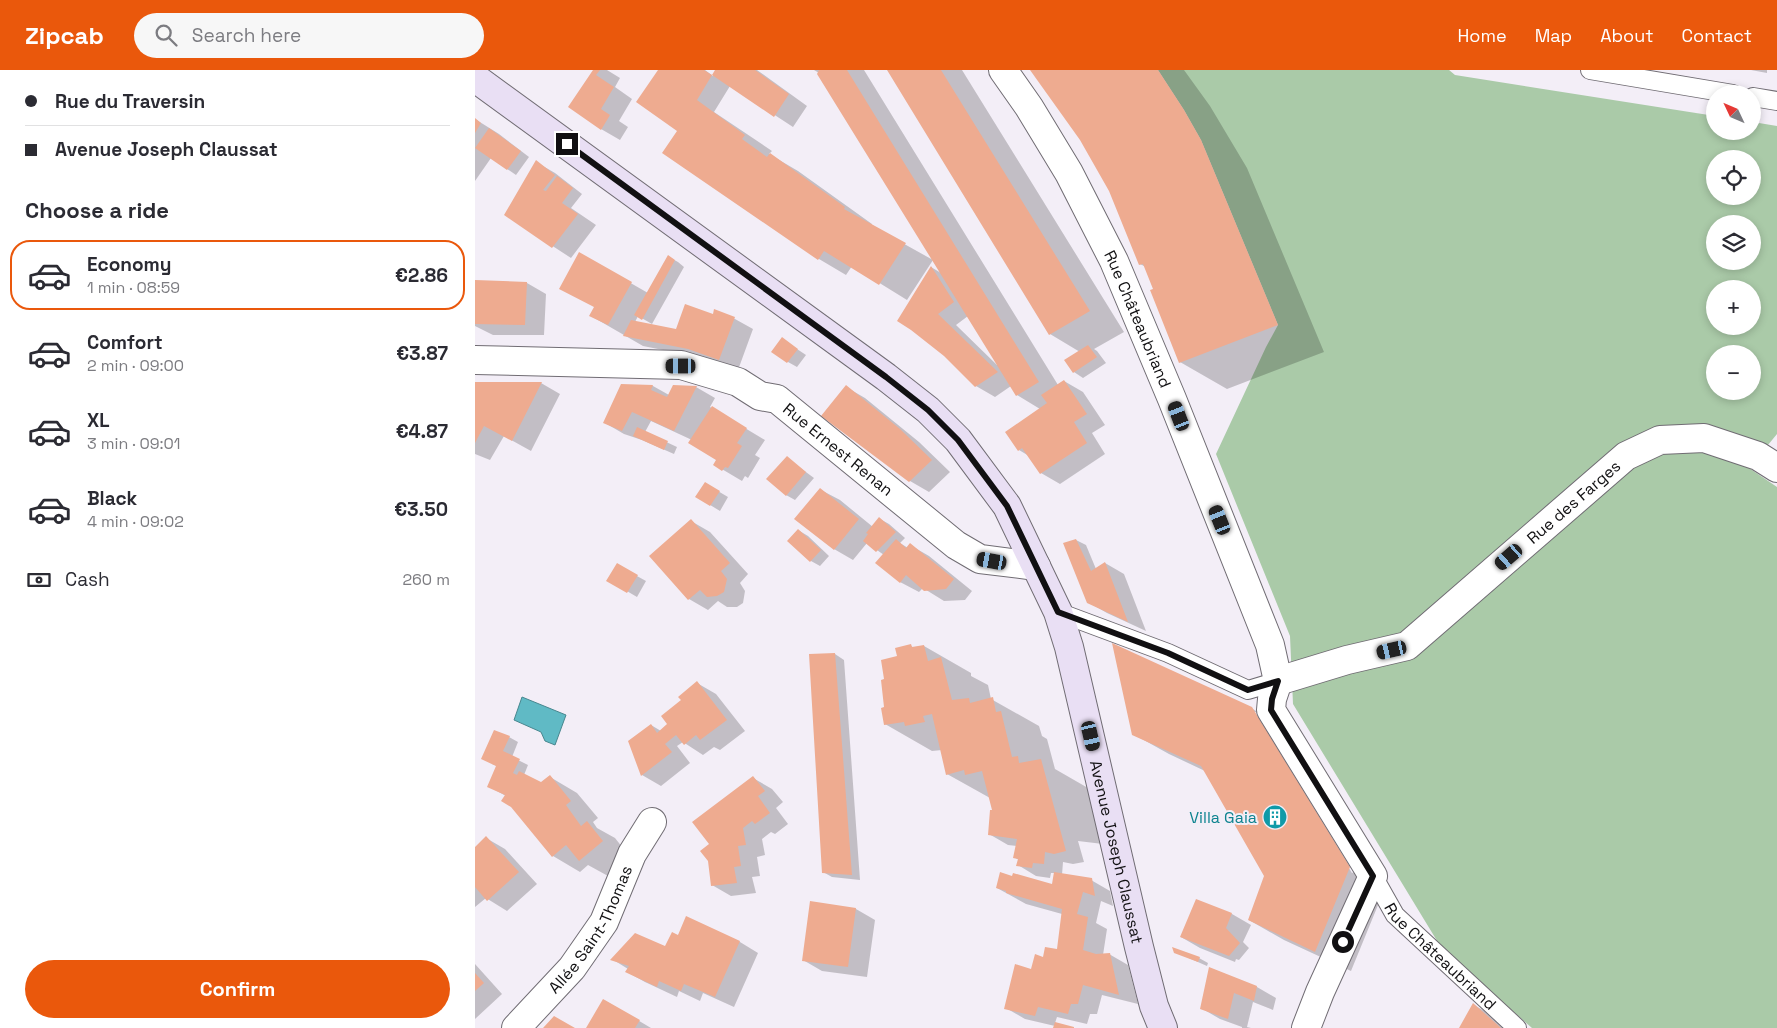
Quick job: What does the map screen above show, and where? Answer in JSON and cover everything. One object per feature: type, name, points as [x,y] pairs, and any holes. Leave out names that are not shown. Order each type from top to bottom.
[{"type":"main road","name":"Avenue Joseph Claussat","points":[[475,78],[886,377],[928,410],[958,440],[1007,506],[1058,612],[1083,700],[1139,947],[1154,1006],[1163,1028]]},
{"type":"street","name":"Rue Châteaubriand","points":[[1003,70],[1029,107],[1069,173],[1114,261],[1172,398],[1271,646],[1278,681],[1272,699],[1271,710],[1373,876]]},
{"type":"street","name":"Rue Ernest Renan","points":[[475,360],[681,366],[738,382],[761,396],[777,399],[956,544],[980,558],[1036,566]]},
{"type":"street","name":"Rue des Farges","points":[[1278,681],[1347,660],[1407,646],[1626,456],[1660,440],[1704,438],[1768,462]]},
{"type":"street","name":"Allée Saint-Thomas","points":[[516,1028],[572,968],[604,922],[632,854],[652,822]]},
{"type":"street","points":[[1306,1028],[1320,992],[1373,876]]},
{"type":"lane","points":[[1590,70],[1706,89]]},
{"type":"lane","points":[[1761,98],[1777,101]]},
{"type":"lane","name":"Rue des Farges","points":[[1058,612],[1168,653],[1248,690],[1278,681]]},
{"type":"lane","name":"Rue Châteaubriand","points":[[1373,876],[1395,915],[1517,1028]]},
{"type":"green space","points":[[1158,70],[1449,70],[1455,75],[1706,115],[1706,140],[1761,140],[1761,123],[1777,126],[1777,434],[1749,468],[1777,487],[1777,1028],[1532,1028],[1442,949],[1293,704],[1290,636],[1216,454],[1278,325],[1201,140]]},
{"type":"water","points":[[522,697],[566,715],[555,745],[545,741],[541,732],[514,720]]},
{"type":"building","points":[[593,70],[600,70],[596,75],[614,87],[601,109],[610,115],[601,130],[568,107]]},
{"type":"building","points":[[658,70],[704,70],[712,75],[697,100],[745,135],[742,139],[767,157],[770,153],[845,207],[844,209],[906,243],[879,285],[824,251],[818,260],[662,153],[677,131],[636,102]]},
{"type":"building","points":[[715,70],[755,70],[789,94],[774,117],[712,75]]},
{"type":"building","points":[[819,70],[847,70],[1039,382],[1016,396],[817,74]]},
{"type":"building","points":[[887,70],[941,70],[1090,311],[1049,335]]},
{"type":"building","points":[[1030,70],[1158,70],[1201,140],[1278,325],[1179,363],[1150,290],[1153,289],[1143,264],[1139,265],[1109,191],[1080,140]]},
{"type":"building","points":[[475,118],[481,123],[475,133]]},
{"type":"building","points":[[489,128],[521,151],[507,170],[475,148]]},
{"type":"building","points":[[536,160],[555,175],[543,190],[546,191],[557,176],[573,188],[562,203],[578,214],[552,248],[504,215]]},
{"type":"building","points":[[579,252],[632,282],[608,325],[589,316],[594,307],[559,289]]},
{"type":"building","points":[[668,255],[675,260],[642,320],[634,315]]},
{"type":"building","points":[[931,266],[954,302],[938,314],[998,372],[975,387],[944,356],[897,321]]},
{"type":"building","points":[[475,280],[527,282],[525,325],[475,324]]},
{"type":"building","points":[[685,304],[713,314],[714,309],[735,317],[719,360],[688,349],[623,336],[631,320],[676,329]]},
{"type":"building","points":[[782,337],[798,349],[787,363],[771,352]]},
{"type":"building","points":[[1088,345],[1097,357],[1073,373],[1064,360]]},
{"type":"building","points":[[1064,380],[1087,414],[1074,422],[1087,443],[1040,474],[1022,448],[1018,451],[1005,432],[1047,403],[1041,395]]},
{"type":"building","points":[[475,382],[542,382],[512,441],[484,426],[475,443]]},
{"type":"building","points":[[621,384],[653,385],[651,390],[667,397],[673,385],[697,386],[674,431],[632,412],[622,431],[603,423]]},
{"type":"building","points":[[846,385],[900,429],[932,460],[909,482],[821,416]]},
{"type":"building","points":[[712,406],[747,428],[737,443],[742,446],[728,468],[725,467],[722,471],[713,465],[716,460],[688,443]]},
{"type":"building","points":[[637,427],[668,441],[664,450],[633,436]]},
{"type":"building","points":[[787,456],[806,472],[786,496],[766,479]]},
{"type":"building","points":[[705,482],[720,491],[710,506],[695,497]]},
{"type":"building","points":[[820,488],[859,519],[834,550],[794,519]]},
{"type":"building","points":[[879,517],[896,532],[876,552],[863,541],[868,534],[866,533]]},
{"type":"building","points":[[691,519],[730,563],[721,571],[727,579],[724,592],[717,596],[707,597],[700,590],[688,600],[649,556]]},
{"type":"building","points":[[798,529],[821,550],[810,562],[787,541]]},
{"type":"building","points":[[896,539],[906,548],[910,543],[954,579],[946,589],[924,591],[906,575],[900,583],[875,563]]},
{"type":"building","points":[[1076,539],[1091,571],[1105,562],[1128,622],[1087,603],[1063,543]]},
{"type":"building","points":[[617,563],[638,575],[627,593],[606,581]]},
{"type":"building","name":"Villa Gaia","points":[[1112,643],[1252,707],[1350,867],[1315,952],[1248,920],[1264,876],[1201,766],[1132,735]]},
{"type":"building","points":[[911,644],[912,647],[924,645],[928,661],[941,657],[952,700],[969,698],[970,703],[993,697],[996,712],[1001,711],[1012,757],[1018,756],[1019,763],[1041,759],[1066,851],[1054,854],[1045,852],[1044,864],[1033,863],[1032,868],[1016,866],[1018,859],[1013,858],[1017,839],[988,835],[990,810],[992,810],[982,771],[965,775],[964,770],[946,775],[932,714],[923,716],[925,722],[905,726],[904,722],[884,725],[881,708],[884,707],[881,680],[884,679],[881,660],[897,656],[895,648]]},
{"type":"building","points":[[835,653],[852,875],[822,873],[809,654]]},
{"type":"building","points":[[697,681],[727,720],[700,740],[696,735],[684,745],[676,735],[665,744],[672,752],[641,776],[628,741],[651,724],[657,733],[667,724],[661,716],[681,700],[678,697]]},
{"type":"building","points":[[494,730],[510,736],[503,751],[520,759],[513,773],[517,775],[519,771],[541,782],[550,775],[571,801],[566,805],[581,826],[587,821],[603,841],[579,861],[566,845],[552,857],[511,807],[501,801],[505,795],[487,787],[496,766],[481,759]]},
{"type":"building","points":[[753,776],[765,791],[758,796],[770,813],[755,824],[752,821],[743,828],[746,845],[738,846],[741,866],[734,867],[737,883],[711,886],[708,861],[700,851],[709,844],[692,822]]},
{"type":"building","points":[[486,836],[519,872],[487,901],[475,887],[475,847]]},
{"type":"building","points":[[1000,872],[1012,876],[1013,873],[1052,884],[1054,872],[1092,878],[1095,896],[1083,892],[1077,914],[1088,917],[1083,950],[1096,954],[1110,953],[1119,995],[1083,985],[1078,1004],[1071,1004],[1068,1014],[1038,1007],[1035,1016],[1004,1009],[1015,964],[1031,969],[1035,954],[1043,957],[1045,947],[1057,949],[1062,909],[1006,893],[1006,891],[996,888]]},
{"type":"building","points":[[1196,899],[1232,913],[1226,928],[1240,943],[1229,956],[1180,937]]},
{"type":"building","points":[[810,901],[856,908],[848,967],[802,961]]},
{"type":"building","points":[[686,916],[740,941],[715,997],[684,984],[681,991],[659,981],[657,987],[625,972],[629,966],[610,960],[635,933],[665,946],[672,932],[678,935]]},
{"type":"building","points":[[1172,947],[1200,957],[1198,962],[1174,953]]},
{"type":"building","points":[[1209,967],[1257,986],[1254,1001],[1234,993],[1228,1019],[1200,1009]]},
{"type":"building","points":[[475,973],[484,983],[475,991]]},
{"type":"building","points":[[603,999],[640,1020],[635,1028],[586,1028]]},
{"type":"building","points":[[1473,1003],[1501,1028],[1459,1028]]},
{"type":"building","points":[[554,1016],[575,1028],[543,1028]]},
{"type":"building","points":[[1055,1022],[1074,1027],[1074,1028],[1053,1028]]},
{"type":"place","name":"Villa Gaia","points":[[1275,817]]},
{"type":"route","points":[[567,144],[886,377],[928,410],[958,440],[1007,506],[1058,612],[1168,653],[1248,690],[1278,681],[1272,699],[1271,710],[1373,876],[1343,942]]}]
